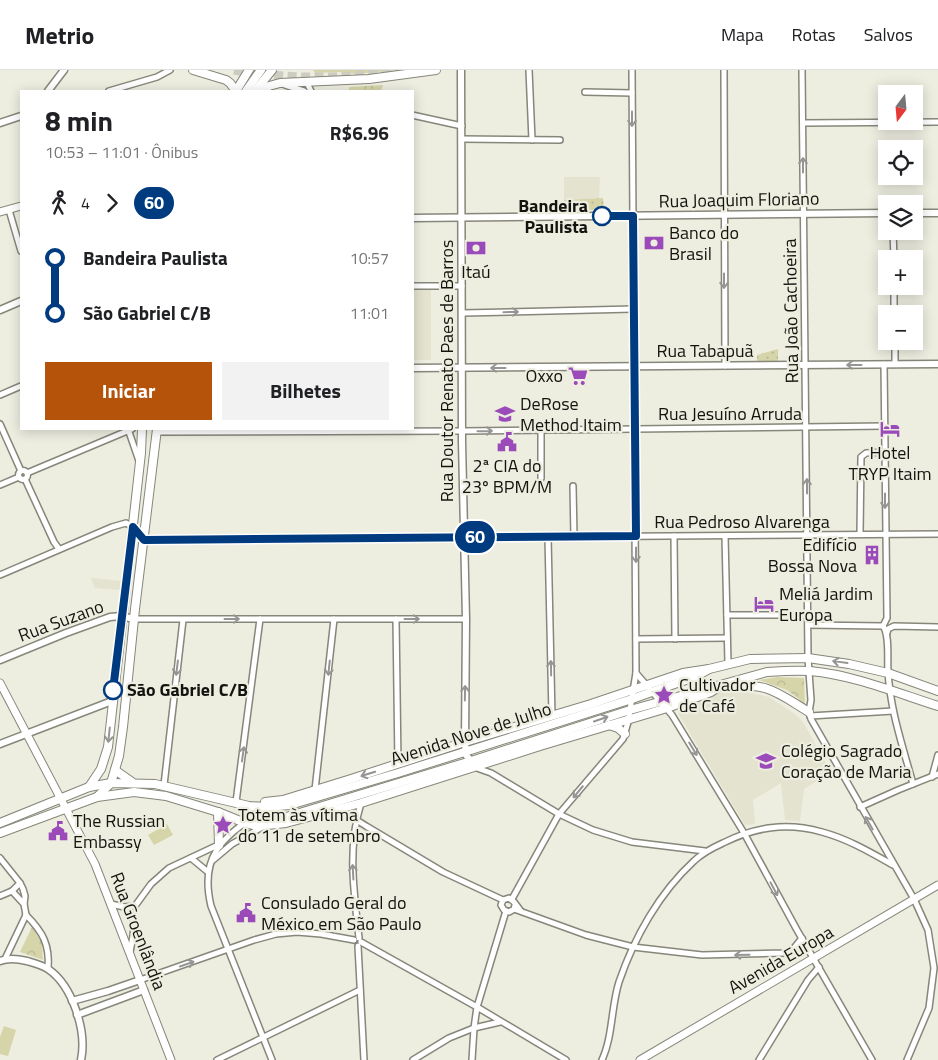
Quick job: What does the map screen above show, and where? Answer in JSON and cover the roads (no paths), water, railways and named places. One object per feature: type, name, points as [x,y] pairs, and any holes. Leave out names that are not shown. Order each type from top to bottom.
[{"type":"main road","points":[[193,70],[212,75],[230,83],[235,90]]},
{"type":"main road","points":[[212,75],[222,70]]},
{"type":"main road","points":[[237,90],[249,70]]},
{"type":"main road","points":[[247,90],[261,70]]},
{"type":"main road","points":[[256,90],[272,70]]},
{"type":"main road","points":[[264,90],[280,83],[369,79],[436,70]]},
{"type":"main road","points":[[0,212],[20,206]]},
{"type":"main road","points":[[141,453],[142,430]]},
{"type":"main road","points":[[89,787],[105,759],[139,463],[146,430]]},
{"type":"main road","points":[[97,797],[111,783],[123,727],[156,430]]},
{"type":"main road","name":"Avenida Nove de Julho","points":[[0,822],[89,787],[111,783],[132,782],[164,785],[246,805],[267,807],[304,802],[632,699],[683,673],[750,659],[808,658],[849,664],[888,673],[938,691]]},
{"type":"main road","name":"Avenida Nove de Julho","points":[[265,826],[281,818],[472,764],[486,763],[629,719],[664,704],[767,672],[788,670],[828,673],[938,706]]},
{"type":"main road","name":"Rua Groenlândia","points":[[0,683],[96,864],[171,1060]]},
{"type":"main road","points":[[719,687],[745,685],[765,687],[785,696],[809,714]]},
{"type":"main road","name":"Avenida Nove de Julho","points":[[237,802],[272,802],[634,690],[650,689]]},
{"type":"main road","name":"Avenida Nove de Julho","points":[[0,833],[97,797],[145,792],[166,796],[218,812],[245,823],[265,826],[286,823],[361,803],[630,710],[664,704]]},
{"type":"main road","points":[[609,725],[618,728],[625,734]]},
{"type":"main road","points":[[115,770],[132,782]]},
{"type":"main road","points":[[218,812],[219,845]]},
{"type":"main road","name":"Avenida Europa","points":[[640,1060],[938,885]]},
{"type":"street","points":[[49,90],[64,70]]},
{"type":"street","points":[[113,90],[148,80],[170,70]]},
{"type":"street","name":"Rua Doutor Renato Paes de Barros","points":[[461,70],[462,431],[466,619],[465,751]]},
{"type":"street","points":[[530,70],[532,140]]},
{"type":"street","points":[[632,70],[636,536],[636,673],[634,690],[625,734],[619,745],[559,814],[512,899],[514,907],[521,911],[586,935],[633,947],[702,955],[772,954],[785,953],[791,950],[802,938]]},
{"type":"street","points":[[724,70],[725,366]]},
{"type":"street","name":"Rua João Cachoeira","points":[[802,70],[808,658],[811,700],[809,714]]},
{"type":"street","points":[[310,90],[308,86],[311,82]]},
{"type":"street","points":[[280,83],[301,90]]},
{"type":"street","points":[[585,92],[632,93]]},
{"type":"street","points":[[414,115],[462,126]]},
{"type":"street","points":[[0,123],[20,116]]},
{"type":"street","points":[[803,123],[938,122]]},
{"type":"street","points":[[462,140],[560,140]]},
{"type":"street","points":[[9,210],[20,247]]},
{"type":"street","points":[[923,213],[938,213]]},
{"type":"street","name":"Rua Joaquim Floriano","points":[[414,218],[878,214]]},
{"type":"street","points":[[414,286],[462,286]]},
{"type":"street","points":[[0,310],[20,302]]},
{"type":"street","points":[[463,313],[633,309]]},
{"type":"street","points":[[895,350],[895,364]]},
{"type":"street","points":[[884,364],[888,673],[893,711],[913,784]]},
{"type":"street","name":"Rua Tabapuã","points":[[414,368],[938,364]]},
{"type":"street","points":[[0,395],[20,386]]},
{"type":"street","points":[[0,424],[21,480],[25,480],[59,549]]},
{"type":"street","name":"Rua Jesuíno Arruda","points":[[156,430],[462,431],[885,426]]},
{"type":"street","points":[[0,485],[24,471],[28,473],[127,430]]},
{"type":"street","points":[[129,430],[139,463]]},
{"type":"street","points":[[541,430],[541,478]]},
{"type":"street","points":[[860,534],[861,457],[866,453],[885,452]]},
{"type":"street","points":[[25,480],[28,477],[28,473]]},
{"type":"street","points":[[573,486],[574,537]]},
{"type":"street","points":[[0,575],[118,524],[126,523],[133,527],[144,540]]},
{"type":"street","name":"Rua Pedroso Alvarenga","points":[[144,540],[938,534]]},
{"type":"street","points":[[674,536],[675,639]]},
{"type":"street","points":[[726,536],[728,663]]},
{"type":"street","points":[[548,537],[552,716]]},
{"type":"street","points":[[727,615],[808,616]]},
{"type":"street","name":"Rua Suzano","points":[[0,660],[110,617],[121,616],[134,619]]},
{"type":"street","points":[[134,619],[466,619]]},
{"type":"street","points":[[237,802],[260,619]]},
{"type":"street","points":[[315,790],[334,619]]},
{"type":"street","points":[[396,619],[398,764]]},
{"type":"street","points":[[164,785],[183,620]]},
{"type":"street","points":[[808,625],[886,628],[894,626],[938,626]]},
{"type":"street","points":[[636,639],[727,638]]},
{"type":"street","points":[[636,673],[664,704],[744,833],[872,1060]]},
{"type":"street","points":[[0,744],[112,701]]},
{"type":"street","points":[[893,711],[809,714],[860,807],[914,899],[928,930],[936,967],[929,1008],[907,1060]]},
{"type":"street","points":[[465,751],[472,764],[559,814],[593,830],[632,842],[705,852]]},
{"type":"street","points":[[932,777],[938,755]]},
{"type":"street","points":[[486,763],[491,774]]},
{"type":"street","points":[[860,807],[938,774]]},
{"type":"street","points":[[361,803],[356,820],[352,851],[364,1060]]},
{"type":"street","points":[[111,904],[124,907],[136,906],[151,884],[160,875],[178,863],[219,845],[267,807]]},
{"type":"street","points":[[339,809],[443,872],[501,901],[506,911],[478,1007],[474,1028],[472,1060]]},
{"type":"street","points":[[211,862],[225,848],[265,826]]},
{"type":"street","points":[[602,1060],[607,1044],[615,998],[633,947],[646,922],[674,882],[694,860],[705,852],[744,833],[763,828],[788,826],[820,831],[850,841],[894,865]]},
{"type":"street","points":[[219,845],[208,872],[208,890],[211,906],[272,1060]]},
{"type":"street","points":[[0,858],[20,883],[25,896],[26,915],[38,927],[45,940],[49,958],[48,969]]},
{"type":"street","points":[[191,858],[208,872]]},
{"type":"street","points":[[0,896],[12,891],[20,883]]},
{"type":"street","points":[[12,891],[24,904]]},
{"type":"street","points":[[501,901],[509,898],[512,899]]},
{"type":"street","points":[[124,907],[133,917],[130,952]]},
{"type":"street","points":[[506,911],[514,907]]},
{"type":"street","points":[[26,915],[3,960],[30,962],[48,969],[59,980],[72,1001],[77,1015],[83,1037],[81,1060]]},
{"type":"street","points":[[72,1001],[108,991],[276,934],[297,932],[321,934],[358,942],[478,1007],[566,1060]]},
{"type":"street","points":[[759,1060],[808,980],[819,968]]},
{"type":"street","points":[[77,1015],[144,990]]},
{"type":"street","points":[[217,1060],[360,990]]},
{"type":"street","points":[[413,1060],[450,1038],[474,1028],[500,1022]]},
{"type":"street","points":[[462,1033],[474,1034]]},
{"type":"tunnel","points":[[234,70],[298,77],[341,77],[406,70]]},
{"type":"place","name":"Bandeira Paulista","points":[[602,216]]},
{"type":"place","name":"Banco do Brasil","points":[[654,243]]},
{"type":"place","name":"Itaú","points":[[476,248]]},
{"type":"place","name":"Oxxo","points":[[578,376]]},
{"type":"place","name":"DeRose Method Itaim","points":[[505,414]]},
{"type":"place","name":"Hotel TRYP Itaim","points":[[890,429]]},
{"type":"place","name":"2ª CIA do 23º BPM/M","points":[[507,442]]},
{"type":"place","name":"Edifício Bossa Nova","points":[[872,555]]},
{"type":"place","name":"Meliá Jardim Europa","points":[[764,604]]},
{"type":"place","name":"São Gabriel C/B","points":[[113,690]]},
{"type":"place","name":"Cultivador de Café","points":[[664,695]]},
{"type":"place","name":"Colégio Sagrado Coração de Maria","points":[[766,761]]},
{"type":"place","name":"Totem às vítima do 11 de setembro","points":[[223,825]]},
{"type":"place","name":"The Russian Embassy","points":[[58,831]]},
{"type":"place","name":"Consulado Geral do México em São Paulo","points":[[246,913]]}]
